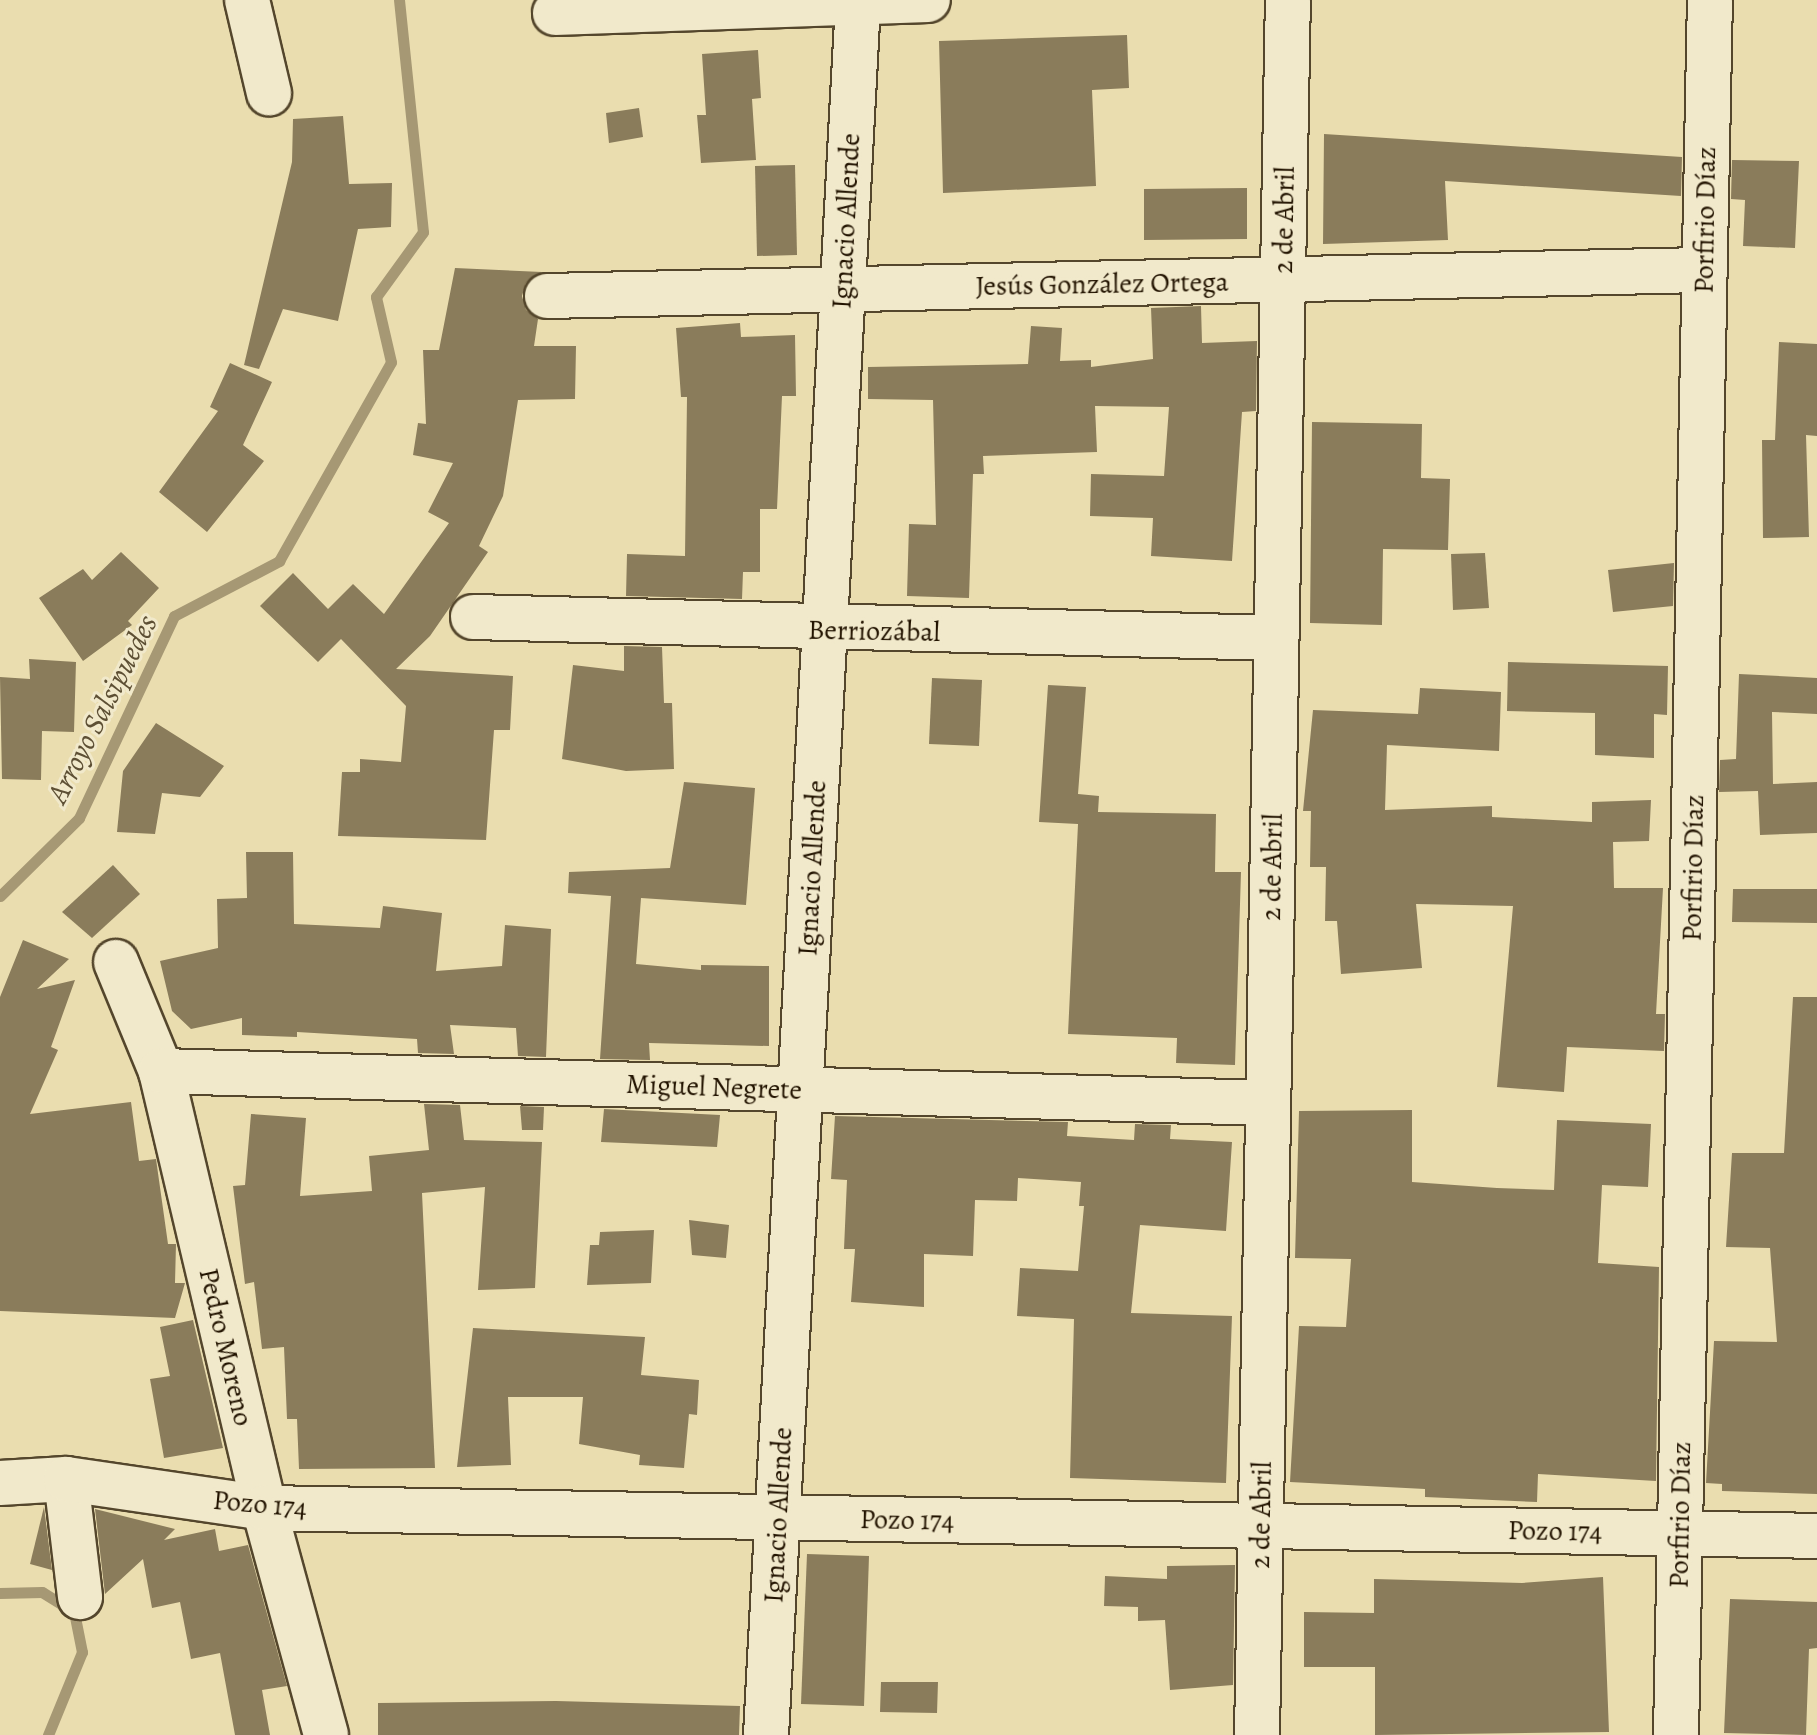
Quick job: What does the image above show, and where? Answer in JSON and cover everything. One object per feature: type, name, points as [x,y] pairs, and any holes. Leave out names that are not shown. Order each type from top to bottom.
[{"type":"street","points":[[247,0],[269,93]]},
{"type":"street","points":[[555,13],[928,0]]},
{"type":"street","name":"2 de Abril","points":[[1257,1735],[1288,0]]},
{"type":"street","name":"Porfirio Díaz","points":[[1676,1735],[1710,0]]},
{"type":"street","name":"Ignacio Allende","points":[[766,1735],[858,1]]},
{"type":"street","name":"Jesús González Ortega","points":[[547,296],[1704,270]]},
{"type":"street","name":"Berriozábal","points":[[473,617],[824,630],[1276,638]]},
{"type":"street","name":"Pedro Moreno","points":[[116,962],[161,1071],[264,1508],[326,1735]]},
{"type":"street","name":"Miguel Negrete","points":[[161,1071],[1268,1103]]},
{"type":"street","points":[[66,1479],[80,1597]]},
{"type":"street","name":"Pozo 174","points":[[0,1483],[66,1479],[264,1508],[1817,1536]]},
{"type":"building","points":[[1127,35],[1129,88],[1092,90],[1096,186],[943,193],[939,41]]},
{"type":"building","points":[[758,50],[761,98],[752,99],[756,160],[701,163],[697,115],[706,115],[702,54]]},
{"type":"building","points":[[639,108],[643,137],[609,143],[606,113]]},
{"type":"building","points":[[343,116],[349,184],[392,183],[391,227],[358,229],[338,321],[283,309],[259,369],[244,365],[292,162],[293,119]]},
{"type":"building","points":[[1324,134],[1682,157],[1681,196],[1445,181],[1448,240],[1323,244]]},
{"type":"building","points":[[1732,160],[1799,161],[1795,248],[1743,246],[1745,200],[1731,199]]},
{"type":"building","points":[[795,165],[797,255],[757,256],[755,166]]},
{"type":"building","points":[[1247,188],[1247,239],[1144,240],[1144,189]]},
{"type":"building","points":[[455,268],[542,272],[526,283],[522,296],[526,310],[538,319],[534,346],[576,346],[575,399],[518,400],[503,496],[479,546],[488,552],[430,636],[396,669],[513,676],[510,730],[494,730],[486,840],[338,836],[342,772],[360,772],[360,759],[401,762],[406,706],[341,639],[318,662],[260,606],[293,573],[328,609],[353,584],[384,614],[449,523],[428,512],[453,463],[413,455],[418,423],[426,424],[423,350],[439,350]]},
{"type":"building","points":[[1201,306],[1202,343],[1257,341],[1256,411],[1242,412],[1232,561],[1151,556],[1153,518],[1090,516],[1091,474],[1164,476],[1169,407],[1095,406],[1097,452],[983,456],[984,474],[973,474],[969,598],[907,596],[909,524],[936,525],[933,400],[868,399],[868,367],[1028,364],[1031,326],[1062,328],[1060,361],[1091,360],[1091,367],[1153,359],[1151,308]]},
{"type":"building","points":[[740,323],[741,337],[795,335],[796,396],[782,396],[777,509],[760,509],[760,572],[743,572],[742,599],[626,596],[627,554],[685,556],[687,397],[681,397],[676,328]]},
{"type":"building","points":[[1779,342],[1817,344],[1817,436],[1806,435],[1809,537],[1763,538],[1762,440],[1775,440]]},
{"type":"building","points":[[230,363],[272,382],[243,445],[264,461],[207,532],[159,492],[218,411],[210,407]]},
{"type":"building","points":[[1312,422],[1422,424],[1421,478],[1450,479],[1448,550],[1383,549],[1382,625],[1310,623]]},
{"type":"building","points":[[121,552],[159,588],[128,621],[132,625],[83,661],[39,598],[83,569],[92,580]]},
{"type":"building","points":[[1485,553],[1489,608],[1453,610],[1451,554]]},
{"type":"building","points":[[1674,563],[1673,606],[1613,612],[1608,570]]},
{"type":"building","points":[[624,646],[662,647],[664,703],[672,703],[674,769],[626,771],[562,759],[573,665],[624,671]]},
{"type":"building","points":[[29,659],[76,662],[74,732],[42,731],[41,780],[2,779],[0,677],[30,679]]},
{"type":"building","points":[[1508,662],[1668,666],[1667,715],[1654,714],[1654,758],[1595,755],[1595,713],[1507,711]]},
{"type":"building","points":[[1739,674],[1817,678],[1817,714],[1772,712],[1773,784],[1817,782],[1817,833],[1760,835],[1758,791],[1719,792],[1720,760],[1736,759]]},
{"type":"building","points":[[932,678],[982,680],[979,746],[929,744]]},
{"type":"building","points":[[1048,685],[1086,687],[1078,794],[1099,796],[1098,812],[1216,814],[1215,872],[1241,872],[1235,1065],[1176,1063],[1177,1038],[1068,1034],[1078,824],[1039,822]]},
{"type":"building","points":[[1420,688],[1501,692],[1499,751],[1387,745],[1385,810],[1492,806],[1492,817],[1592,822],[1592,802],[1651,800],[1649,841],[1613,842],[1614,888],[1663,888],[1656,1014],[1665,1014],[1664,1051],[1567,1047],[1564,1092],[1497,1087],[1513,906],[1416,904],[1422,968],[1341,974],[1337,921],[1325,921],[1326,867],[1310,867],[1311,811],[1303,811],[1313,710],[1418,714]]},
{"type":"building","points":[[156,723],[224,766],[200,797],[162,793],[155,834],[117,832],[123,771]]},
{"type":"building","points":[[684,782],[755,788],[746,905],[641,898],[636,964],[701,970],[701,965],[769,966],[769,1046],[649,1043],[650,1060],[600,1059],[611,896],[568,893],[569,872],[670,868]]},
{"type":"building","points":[[246,852],[293,852],[294,924],[380,928],[383,906],[442,913],[436,971],[502,966],[505,925],[551,929],[546,1057],[518,1056],[516,1028],[450,1025],[454,1054],[418,1053],[417,1039],[297,1032],[297,1037],[242,1035],[242,1018],[191,1029],[172,1011],[160,961],[218,948],[217,899],[247,898]]},
{"type":"building","points":[[113,865],[140,894],[92,938],[62,912]]},
{"type":"building","points":[[1733,889],[1817,889],[1817,923],[1732,922]]},
{"type":"building","points":[[23,940],[69,959],[37,989],[75,980],[51,1047],[58,1050],[30,1114],[131,1102],[139,1161],[156,1159],[168,1244],[176,1244],[175,1283],[185,1283],[175,1318],[0,1311],[0,997]]},
{"type":"building","points":[[1793,997],[1817,997],[1817,1494],[1722,1491],[1722,1484],[1706,1483],[1714,1341],[1777,1342],[1770,1248],[1726,1247],[1732,1153],[1784,1153]]},
{"type":"building","points":[[424,1104],[460,1105],[464,1140],[542,1142],[535,1288],[478,1290],[485,1187],[422,1193],[435,1468],[299,1469],[297,1419],[287,1419],[284,1347],[262,1349],[254,1282],[245,1284],[233,1186],[245,1185],[251,1114],[306,1118],[300,1196],[372,1191],[369,1156],[429,1150]]},
{"type":"building","points":[[520,1106],[544,1107],[543,1130],[522,1130]]},
{"type":"building","points":[[604,1109],[720,1115],[717,1147],[601,1142]]},
{"type":"building","points":[[1412,1110],[1412,1182],[1497,1188],[1554,1190],[1557,1120],[1651,1124],[1648,1187],[1602,1185],[1598,1263],[1659,1267],[1656,1481],[1538,1474],[1537,1502],[1425,1497],[1425,1489],[1290,1482],[1299,1326],[1346,1327],[1351,1259],[1295,1258],[1299,1111]]},
{"type":"building","points":[[835,1116],[1068,1122],[1067,1136],[1134,1140],[1135,1124],[1171,1125],[1170,1139],[1232,1142],[1226,1231],[1140,1225],[1131,1313],[1232,1316],[1226,1483],[1070,1478],[1074,1319],[1017,1316],[1020,1268],[1078,1271],[1084,1206],[1079,1206],[1081,1182],[1018,1178],[1017,1201],[975,1200],[973,1256],[924,1254],[924,1307],[851,1302],[855,1249],[844,1249],[847,1180],[831,1179]]},
{"type":"building","points":[[689,1220],[729,1225],[726,1258],[692,1255]]},
{"type":"building","points":[[654,1230],[651,1283],[587,1285],[590,1245],[599,1245],[600,1232]]},
{"type":"building","points":[[193,1320],[223,1448],[164,1458],[150,1379],[170,1376],[160,1327]]},
{"type":"building","points":[[473,1328],[645,1337],[641,1375],[699,1380],[697,1415],[689,1414],[684,1468],[639,1465],[640,1455],[579,1444],[583,1397],[508,1397],[511,1465],[457,1467]]},
{"type":"building","points":[[44,1507],[52,1570],[30,1564]]},
{"type":"building","points":[[95,1509],[175,1529],[164,1540],[215,1529],[219,1551],[248,1545],[287,1686],[262,1690],[270,1735],[235,1735],[220,1653],[191,1659],[180,1602],[152,1608],[143,1559],[105,1594]]},
{"type":"building","points":[[807,1554],[869,1556],[864,1706],[801,1704]]},
{"type":"building","points":[[1235,1565],[1233,1685],[1170,1690],[1165,1620],[1138,1621],[1138,1607],[1104,1606],[1105,1576],[1167,1579],[1167,1566]]},
{"type":"building","points":[[1603,1577],[1609,1732],[1375,1735],[1375,1667],[1304,1667],[1304,1612],[1374,1613],[1374,1579],[1522,1583]]},
{"type":"building","points":[[1730,1599],[1817,1602],[1817,1648],[1809,1649],[1806,1735],[1724,1733]]},
{"type":"building","points":[[881,1682],[938,1682],[937,1713],[880,1712]]},
{"type":"building","points":[[556,1701],[740,1706],[739,1735],[378,1735],[378,1703]]},
{"type":"waterway","name":"Arroyo Salsipuedes","points":[[0,896],[79,818],[174,616],[279,561],[391,362],[376,297],[423,232],[399,0]]},
{"type":"waterway","name":"Arroyo Salsipuedes","points":[[0,1593],[42,1592],[74,1612],[82,1652],[48,1735]]}]
